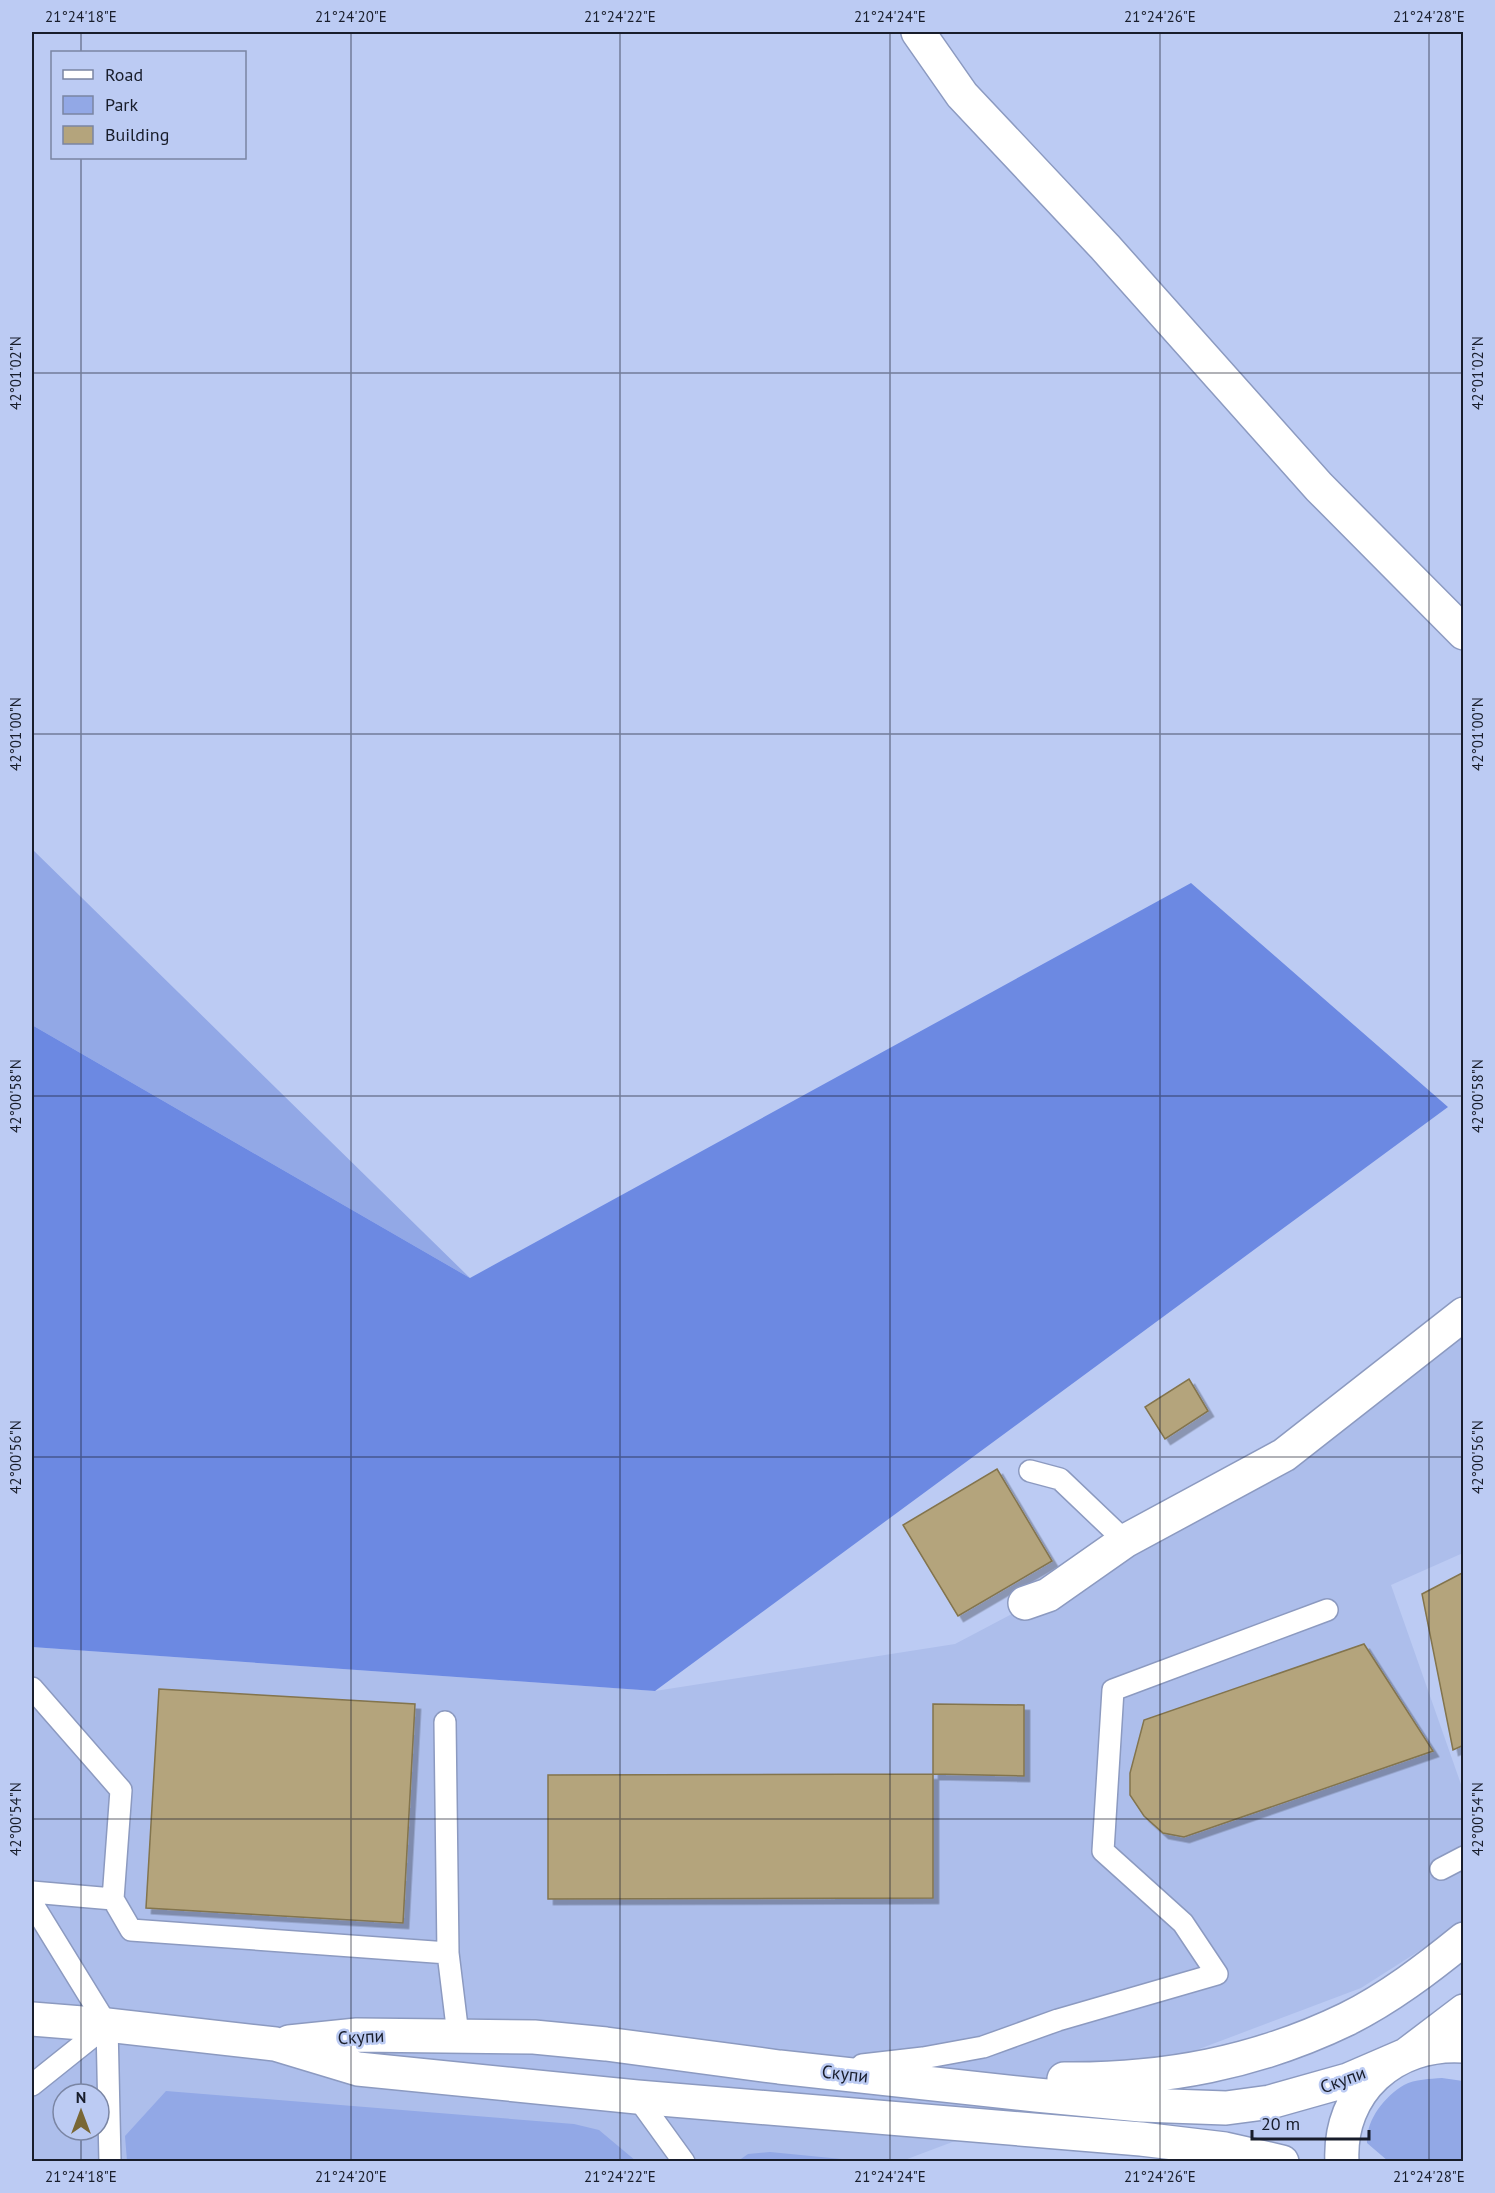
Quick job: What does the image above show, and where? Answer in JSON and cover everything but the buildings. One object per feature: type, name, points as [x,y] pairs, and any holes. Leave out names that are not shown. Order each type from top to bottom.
[{"type":"street","points":[[918,32],[962,95],[1105,247],[1319,487],[1464,633]]},
{"type":"street","points":[[1025,1603],[1048,1595],[1125,1541],[1284,1455],[1464,1314]]},
{"type":"street","points":[[928,2082],[1002,2078],[1105,2079],[1173,2073],[1220,2065],[1304,2037],[1348,2018],[1387,1996],[1464,1940]]},
{"type":"street","points":[[1342,2162],[1341,2147],[1344,2128],[1360,2092],[1389,2064],[1406,2055],[1464,2011]]},
{"type":"street","name":"Скупи","points":[[32,2019],[108,2025],[275,2044],[358,2069],[637,2097],[1200,2145],[1262,2156],[1282,2162]]},
{"type":"street","name":"Скупи","points":[[275,2044],[357,2035],[534,2037],[807,2070],[1141,2105],[1226,2108],[1301,2095],[1348,2080],[1406,2055]]},
{"type":"street","points":[[1406,2055],[1433,2047],[1464,2046]]},
{"type":"street","points":[[1036,2131],[1150,2162]]},
{"type":"lane","points":[[1030,1471],[1060,1479],[1125,1541]]},
{"type":"lane","points":[[807,2070],[895,2062],[969,2050],[1003,2041],[1058,2020],[1217,1974],[1183,1923],[1103,1851],[1113,1690],[1327,1610]]},
{"type":"lane","points":[[32,1688],[121,1790],[113,1899],[131,1930],[448,1953]]},
{"type":"lane","points":[[445,1722],[448,1953],[458,2035]]},
{"type":"lane","points":[[1441,1869],[1464,1857]]},
{"type":"lane","points":[[32,1892],[113,1899]]},
{"type":"lane","points":[[32,1904],[108,2025],[110,2162]]},
{"type":"lane","points":[[32,2085],[108,2025]]},
{"type":"lane","points":[[637,2097],[684,2162]]},
{"type":"shaded area","points":[[1191,883],[1448,1107],[655,1691],[32,1647],[32,1025],[470,1278]]},
{"type":"shaded area","points":[[1463,1314],[1463,1553],[1391,1585],[1463,1790],[1463,1923],[1361,1988],[902,2161],[32,2161],[32,1647],[655,1691],[955,1644],[1048,1595]]},
{"type":"green space","points":[[32,849],[470,1278],[32,1025]]},
{"type":"green space","points":[[1442,2078],[1463,2081],[1463,2161],[1388,2161],[1367,2143],[1367,2134],[1373,2118],[1390,2096],[1408,2083]]},
{"type":"green space","points":[[166,2091],[574,2124],[599,2130],[636,2161],[127,2161],[125,2136]]},
{"type":"green space","points":[[770,2152],[862,2161],[738,2161],[748,2154]]}]
